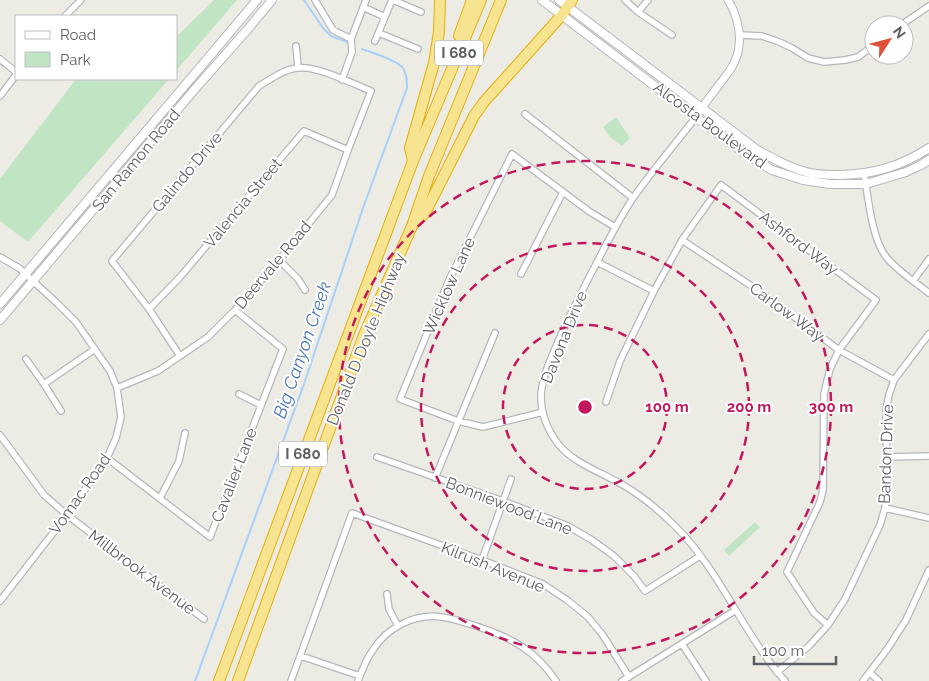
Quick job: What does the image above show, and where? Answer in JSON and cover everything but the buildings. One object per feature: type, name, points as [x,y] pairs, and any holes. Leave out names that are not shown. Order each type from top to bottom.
[{"type":"highway","points":[[412,161],[410,148],[434,63],[439,32],[440,0]]},
{"type":"highway","points":[[437,106],[440,85],[472,0]]},
{"type":"highway","name":"Donald D Doyle Highway","points":[[219,681],[412,161],[481,0]]},
{"type":"highway","name":"Donald D Doyle Highway","points":[[238,681],[364,335],[412,226],[429,176],[501,0]]},
{"type":"highway","points":[[412,226],[424,213],[474,116],[494,89],[567,7]]},
{"type":"main road","name":"San Ramon Road","points":[[0,304],[257,0]]},
{"type":"main road","name":"San Ramon Road","points":[[0,320],[272,0]]},
{"type":"main road","name":"Alcosta Boulevard","points":[[542,0],[567,7],[696,117],[772,170],[803,180],[830,184],[866,184],[906,172],[929,160]]},
{"type":"main road","name":"Alcosta Boulevard","points":[[558,0],[732,132],[756,149],[789,166],[807,172],[831,175],[864,173],[898,165],[929,148]]},
{"type":"street","points":[[66,15],[82,0]]},
{"type":"street","points":[[315,0],[333,30],[350,39]]},
{"type":"street","points":[[296,46],[298,67],[320,70],[342,80],[352,52],[350,39],[366,0]]},
{"type":"street","points":[[375,41],[392,0],[421,12]]},
{"type":"street","points":[[625,0],[638,12],[672,35]]},
{"type":"street","points":[[638,12],[648,0]]},
{"type":"street","name":"Davona Drive","points":[[728,0],[736,18],[740,36],[735,62],[728,74],[634,198],[615,227],[570,315],[549,364],[541,396],[543,412],[550,431],[560,446],[572,458],[639,495],[677,528],[712,571],[768,660],[785,681]]},
{"type":"street","points":[[914,16],[929,6]]},
{"type":"street","points":[[363,7],[385,17]]},
{"type":"street","points":[[379,33],[418,49]]},
{"type":"street","points":[[740,36],[762,36],[792,48],[808,58],[824,62],[858,57],[864,52]]},
{"type":"street","points":[[0,59],[15,73]]},
{"type":"street","name":"Galindo Drive","points":[[180,356],[149,309],[112,261],[259,86],[280,73],[298,67]]},
{"type":"street","points":[[0,96],[15,75]]},
{"type":"street","name":"Deervale Road","points":[[117,388],[158,371],[208,337],[235,310],[279,260],[332,195],[371,91],[342,80]]},
{"type":"street","points":[[525,114],[634,198]]},
{"type":"street","name":"Valencia Street","points":[[149,309],[180,277],[304,131],[348,150]]},
{"type":"street","name":"Wicklow Lane","points":[[543,412],[483,427],[458,421],[400,399],[448,280],[512,154],[590,212],[615,227]]},
{"type":"street","points":[[864,173],[876,241],[886,257],[901,272],[929,293]]},
{"type":"street","name":"Ashford Way","points":[[682,240],[722,185],[876,300],[839,350]]},
{"type":"street","points":[[521,274],[563,192]]},
{"type":"street","points":[[606,402],[620,360],[682,240]]},
{"type":"street","name":"Carlow Way","points":[[682,240],[762,293],[839,350],[894,380]]},
{"type":"street","name":"Vomac Road","points":[[0,257],[25,274],[76,322],[110,371],[117,388],[121,417],[116,438],[107,458],[67,515],[0,599]]},
{"type":"street","points":[[913,281],[929,259]]},
{"type":"street","points":[[279,260],[298,279],[305,290]]},
{"type":"street","points":[[597,262],[654,291]]},
{"type":"street","name":"Cavalier Lane","points":[[107,458],[210,537],[283,350],[235,310]]},
{"type":"street","points":[[435,478],[495,333]]},
{"type":"street","name":"Bandon Drive","points":[[778,672],[809,646],[828,624],[845,599],[880,525],[885,508],[887,486],[886,409],[889,395],[894,380],[929,334]]},
{"type":"street","points":[[44,384],[95,349]]},
{"type":"street","points":[[828,624],[814,613],[787,572],[820,502],[822,490],[824,394],[830,369],[839,350]]},
{"type":"street","points":[[26,359],[62,411]]},
{"type":"street","points":[[238,394],[261,404]]},
{"type":"street","points":[[160,498],[179,461],[185,433]]},
{"type":"street","name":"Millbrook Avenue","points":[[0,435],[44,495],[67,515],[204,619]]},
{"type":"street","points":[[887,457],[929,456]]},
{"type":"street","name":"Bonniewood Lane","points":[[376,457],[503,501],[568,526],[614,556],[634,576],[645,591],[700,556]]},
{"type":"street","points":[[482,560],[511,479]]},
{"type":"street","points":[[885,508],[929,518]]},
{"type":"street","name":"Kilrush Avenue","points":[[301,656],[352,513],[543,584],[587,616],[602,634],[629,677]]},
{"type":"street","points":[[863,681],[906,620],[929,570]]},
{"type":"street","points":[[387,594],[389,609],[398,626]]},
{"type":"street","points":[[622,681],[736,610]]},
{"type":"street","points":[[291,681],[301,656],[359,679],[374,648],[386,635],[398,626],[425,616],[459,621],[490,631],[519,644],[533,653],[547,668],[553,680]]},
{"type":"street","points":[[682,644],[706,681]]},
{"type":"street","points":[[870,673],[880,681]]},
{"type":"green space","points":[[214,0],[237,0],[178,69],[178,35]]},
{"type":"green space","points":[[75,80],[168,80],[28,242],[0,221],[0,179]]},
{"type":"green space","points":[[616,117],[630,138],[622,146],[610,137],[603,127]]},
{"type":"green space","points":[[755,522],[760,527],[729,556],[724,550]]},
{"type":"waterway","name":"Big Canyon Creek","points":[[304,0],[323,28],[331,36],[347,42]]},
{"type":"waterway","name":"Big Canyon Creek","points":[[195,681],[304,384],[363,208],[407,88],[405,73],[400,65],[362,49]]}]
